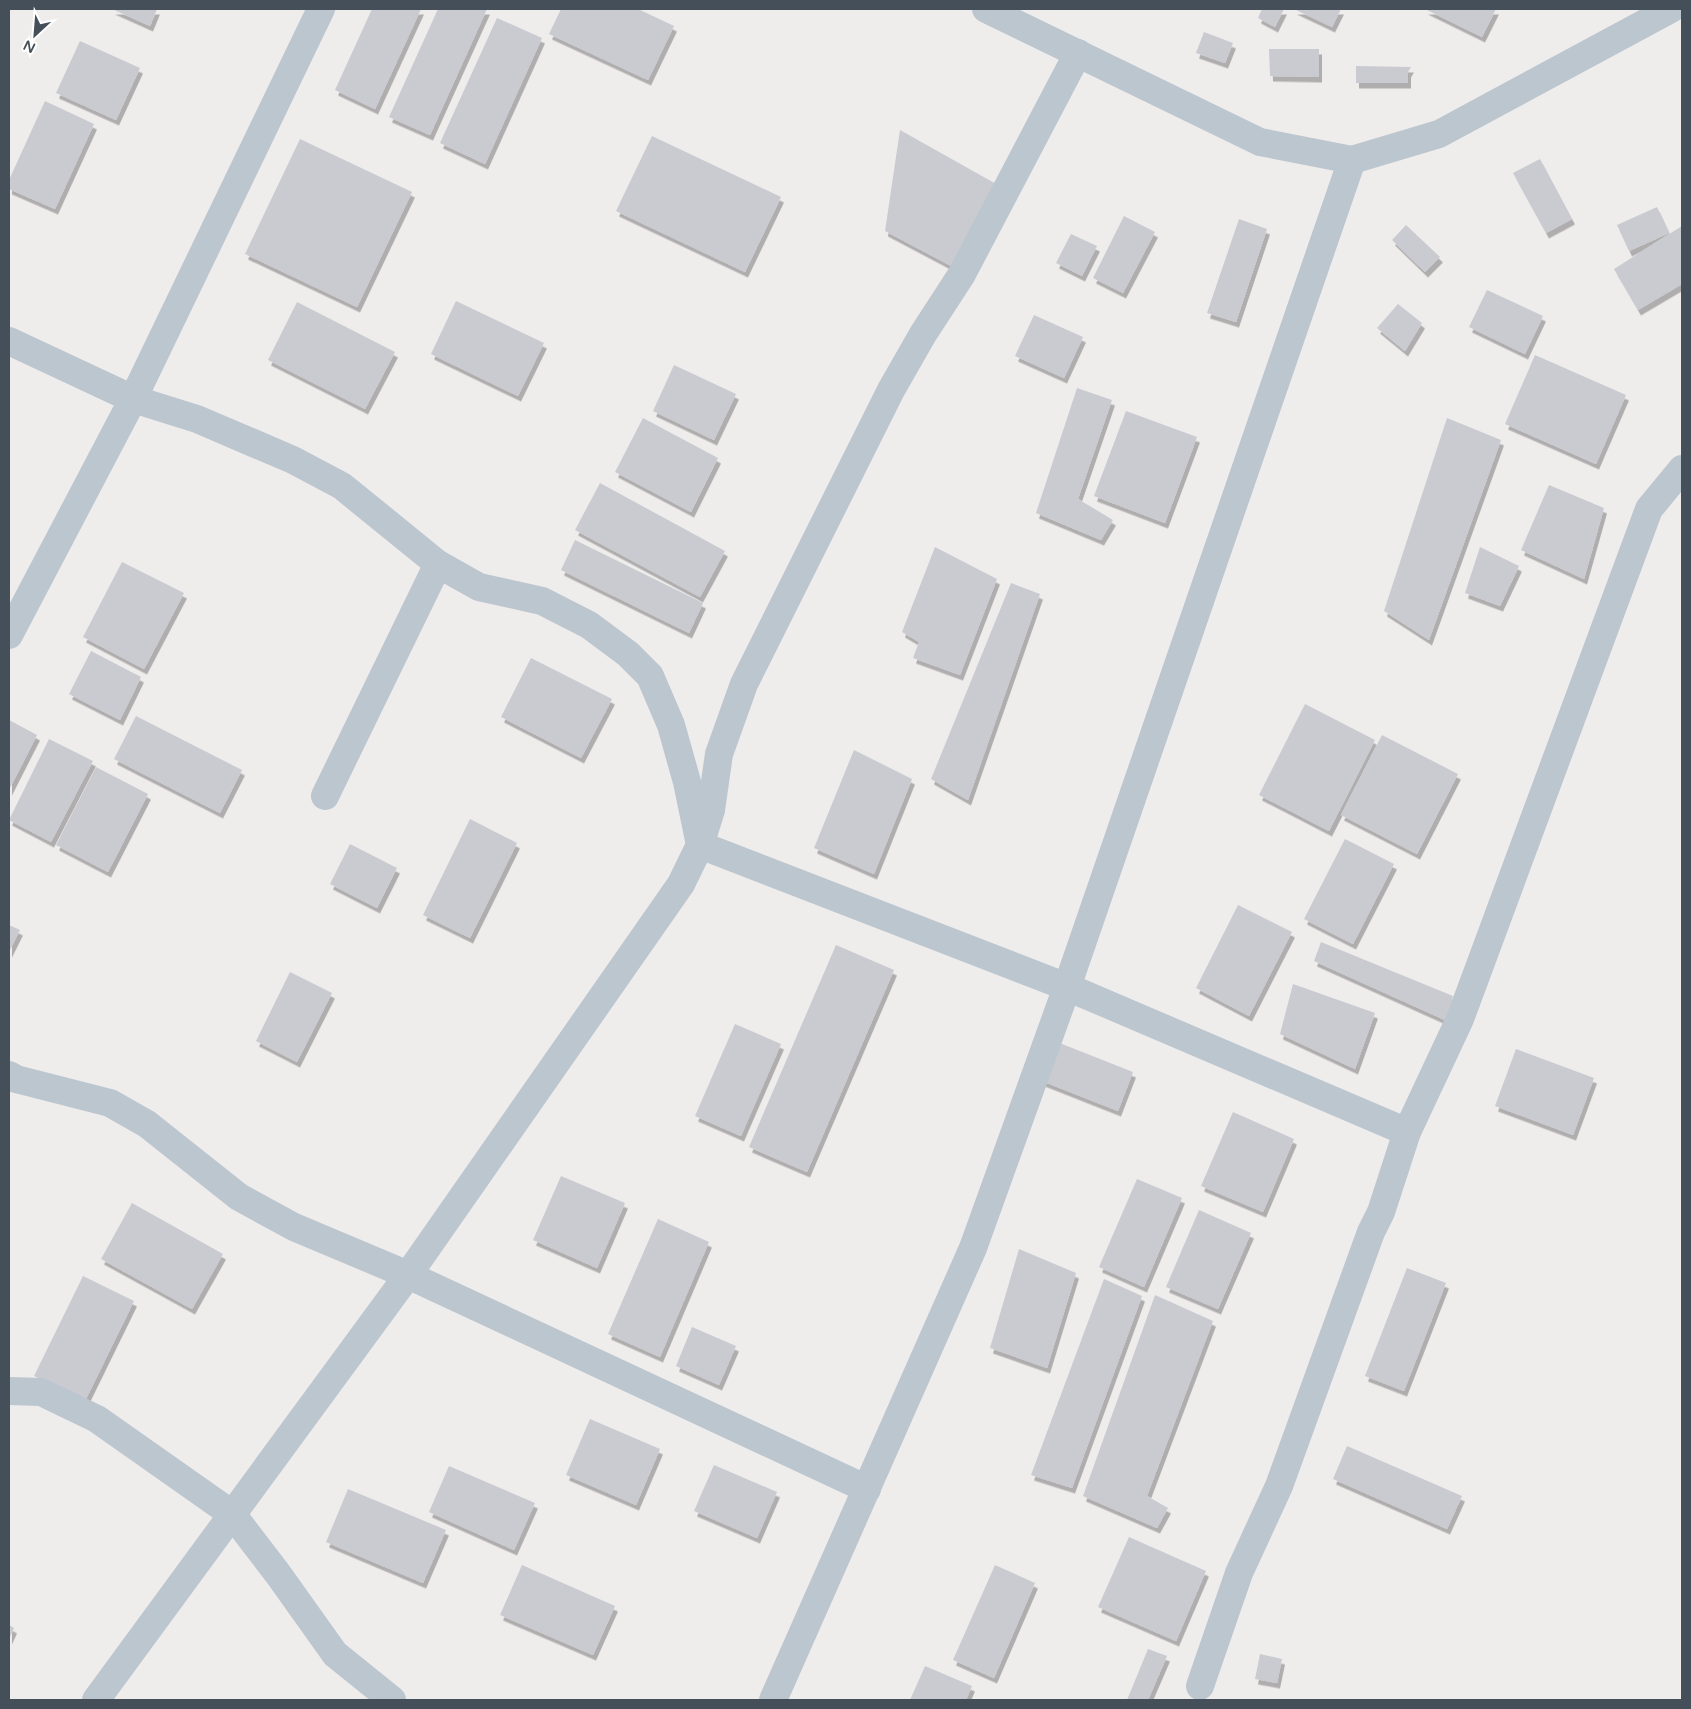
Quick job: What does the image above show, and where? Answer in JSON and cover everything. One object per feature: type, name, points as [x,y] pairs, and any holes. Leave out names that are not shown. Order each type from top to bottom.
[{"type":"street","points":[[9,635],[133,398],[321,9]]},
{"type":"street","points":[[986,9],[1260,142],[1352,160],[1439,134],[1671,9]]},
{"type":"street","points":[[96,1700],[408,1275],[681,884],[700,845],[711,810],[719,754],[744,684],[891,390],[923,334],[962,274],[1078,53]]},
{"type":"street","points":[[773,1700],[973,1248],[1067,987],[1352,160]]},
{"type":"street","points":[[9,341],[133,398],[197,419],[292,460],[342,486],[438,564],[478,587],[542,601],[589,625],[628,654],[650,676],[671,725],[688,782],[700,845]]},
{"type":"street","points":[[1200,1686],[1239,1573],[1279,1486],[1368,1242],[1381,1212],[1407,1132],[1460,1019],[1649,509],[1682,470]]},
{"type":"street","points":[[325,796],[438,564]]},
{"type":"street","points":[[700,845],[1067,987],[1407,1132]]},
{"type":"street","points":[[9,1075],[16,1079],[110,1103],[147,1124],[239,1198],[294,1227],[408,1275],[867,1489]]},
{"type":"street","points":[[9,1391],[41,1392],[97,1419],[232,1514],[335,1654],[392,1700]]},
{"type":"building","points":[[112,9],[157,9],[150,26]]},
{"type":"building","points":[[372,9],[421,9],[375,109],[335,90]]},
{"type":"building","points":[[438,9],[487,9],[430,135],[389,117]]},
{"type":"building","points":[[561,9],[638,9],[674,26],[648,80],[549,34]]},
{"type":"building","points":[[1262,9],[1284,9],[1275,27],[1258,18]]},
{"type":"building","points":[[1294,9],[1341,9],[1332,27]]},
{"type":"building","points":[[1425,9],[1496,9],[1482,37]]},
{"type":"building","points":[[497,18],[542,38],[485,164],[440,143]]},
{"type":"building","points":[[1204,32],[1233,43],[1225,63],[1196,53]]},
{"type":"building","points":[[80,41],[140,68],[116,120],[56,93]]},
{"type":"building","points":[[1269,49],[1319,49],[1319,77],[1270,76]]},
{"type":"building","points":[[1356,66],[1411,67],[1408,72],[1408,83],[1356,83]]},
{"type":"building","points":[[45,101],[94,124],[55,209],[9,189],[9,180]]},
{"type":"building","points":[[900,130],[998,185],[955,268],[885,231]]},
{"type":"building","points":[[652,136],[781,197],[745,272],[616,211]]},
{"type":"building","points":[[300,139],[412,192],[357,307],[245,254]]},
{"type":"building","points":[[1540,159],[1572,219],[1546,233],[1513,173]]},
{"type":"building","points":[[1657,207],[1669,233],[1629,251],[1617,225]]},
{"type":"building","points":[[1124,216],[1155,232],[1123,293],[1093,278]]},
{"type":"building","points":[[1239,219],[1267,229],[1236,322],[1207,313]]},
{"type":"building","points":[[1406,225],[1440,257],[1425,272],[1392,240]]},
{"type":"building","points":[[1682,226],[1682,284],[1638,310],[1614,269]]},
{"type":"building","points":[[1071,234],[1097,246],[1082,276],[1056,263]]},
{"type":"building","points":[[1487,290],[1543,316],[1525,354],[1469,327]]},
{"type":"building","points":[[456,301],[544,343],[518,396],[431,354]]},
{"type":"building","points":[[297,302],[395,352],[365,409],[268,360]]},
{"type":"building","points":[[1398,304],[1422,323],[1405,351],[1377,328]]},
{"type":"building","points":[[1034,315],[1083,337],[1064,378],[1015,356]]},
{"type":"building","points":[[1535,355],[1626,395],[1596,464],[1505,424]]},
{"type":"building","points":[[674,365],[736,394],[714,440],[653,411]]},
{"type":"building","points":[[1077,388],[1112,400],[1078,499],[1113,520],[1101,540],[1036,513]]},
{"type":"building","points":[[1126,411],[1197,437],[1165,523],[1094,496]]},
{"type":"building","points":[[643,418],[718,458],[691,512],[615,472]]},
{"type":"building","points":[[1447,418],[1501,440],[1429,640],[1384,611]]},
{"type":"building","points":[[600,483],[725,551],[700,597],[575,530]]},
{"type":"building","points":[[1549,485],[1604,508],[1584,579],[1521,550]]},
{"type":"building","points":[[575,540],[703,603],[689,633],[561,570]]},
{"type":"building","points":[[935,547],[997,579],[960,675],[913,658],[919,642],[902,632]]},
{"type":"building","points":[[1480,547],[1519,566],[1500,606],[1465,593]]},
{"type":"building","points":[[122,562],[184,593],[144,669],[83,637]]},
{"type":"building","points":[[1011,583],[1040,594],[968,800],[931,779]]},
{"type":"building","points":[[91,651],[141,677],[120,720],[69,694]]},
{"type":"building","points":[[531,658],[612,699],[581,758],[501,717]]},
{"type":"building","points":[[1305,704],[1375,740],[1329,831],[1259,795]]},
{"type":"building","points":[[136,716],[242,770],[220,813],[114,759]]},
{"type":"building","points":[[9,720],[37,735],[9,790]]},
{"type":"building","points":[[1382,735],[1458,774],[1417,854],[1341,815]]},
{"type":"building","points":[[49,739],[93,761],[51,842],[9,820]]},
{"type":"building","points":[[854,750],[912,779],[874,874],[814,848]]},
{"type":"building","points":[[96,767],[148,794],[108,872],[56,845]]},
{"type":"building","points":[[470,819],[517,843],[470,938],[423,915]]},
{"type":"building","points":[[1345,839],[1394,864],[1353,944],[1304,919]]},
{"type":"building","points":[[350,844],[397,868],[377,908],[330,884]]},
{"type":"building","points":[[1238,905],[1292,932],[1249,1016],[1196,988]]},
{"type":"building","points":[[9,925],[20,930],[9,952]]},
{"type":"building","points":[[1321,942],[1453,996],[1447,1021],[1314,961]]},
{"type":"building","points":[[836,945],[894,970],[807,1172],[749,1147]]},
{"type":"building","points":[[290,972],[332,993],[297,1062],[256,1041]]},
{"type":"building","points":[[1293,984],[1375,1013],[1355,1069],[1280,1034]]},
{"type":"building","points":[[735,1024],[781,1044],[741,1136],[695,1116]]},
{"type":"building","points":[[1057,1042],[1133,1072],[1118,1111],[1042,1081]]},
{"type":"building","points":[[1516,1049],[1594,1078],[1573,1135],[1495,1106]]},
{"type":"building","points":[[1233,1112],[1294,1139],[1263,1212],[1201,1186]]},
{"type":"building","points":[[561,1176],[625,1203],[597,1268],[533,1240]]},
{"type":"building","points":[[1137,1179],[1182,1198],[1144,1287],[1099,1267]]},
{"type":"building","points":[[132,1203],[223,1254],[192,1309],[101,1259]]},
{"type":"building","points":[[1199,1210],[1251,1233],[1218,1309],[1166,1287]]},
{"type":"building","points":[[658,1219],[709,1242],[660,1357],[608,1334]]},
{"type":"building","points":[[1019,1249],[1076,1273],[1047,1368],[990,1348]]},
{"type":"building","points":[[1407,1268],[1446,1283],[1404,1391],[1365,1376]]},
{"type":"building","points":[[83,1276],[134,1301],[85,1401],[34,1376]]},
{"type":"building","points":[[1104,1279],[1142,1296],[1072,1488],[1031,1475]]},
{"type":"building","points":[[1155,1295],[1213,1321],[1147,1496],[1168,1508],[1157,1528],[1083,1496]]},
{"type":"building","points":[[692,1327],[736,1346],[719,1385],[676,1366]]},
{"type":"building","points":[[590,1419],[660,1449],[636,1505],[566,1475]]},
{"type":"building","points":[[1347,1446],[1462,1496],[1447,1529],[1333,1479]]},
{"type":"building","points":[[714,1465],[777,1492],[757,1538],[694,1511]]},
{"type":"building","points":[[449,1466],[535,1503],[514,1550],[429,1512]]},
{"type":"building","points":[[348,1489],[446,1530],[423,1583],[326,1542]]},
{"type":"building","points":[[1129,1537],[1206,1571],[1176,1641],[1098,1607]]},
{"type":"building","points":[[522,1565],[615,1606],[593,1655],[500,1615]]},
{"type":"building","points":[[995,1565],[1035,1583],[994,1678],[953,1660]]},
{"type":"building","points":[[9,1625],[14,1628],[9,1639]]},
{"type":"building","points":[[1148,1649],[1167,1656],[1148,1700],[1127,1700]]},
{"type":"building","points":[[1260,1654],[1282,1659],[1277,1683],[1255,1679]]},
{"type":"building","points":[[925,1666],[972,1686],[966,1700],[910,1700]]}]
